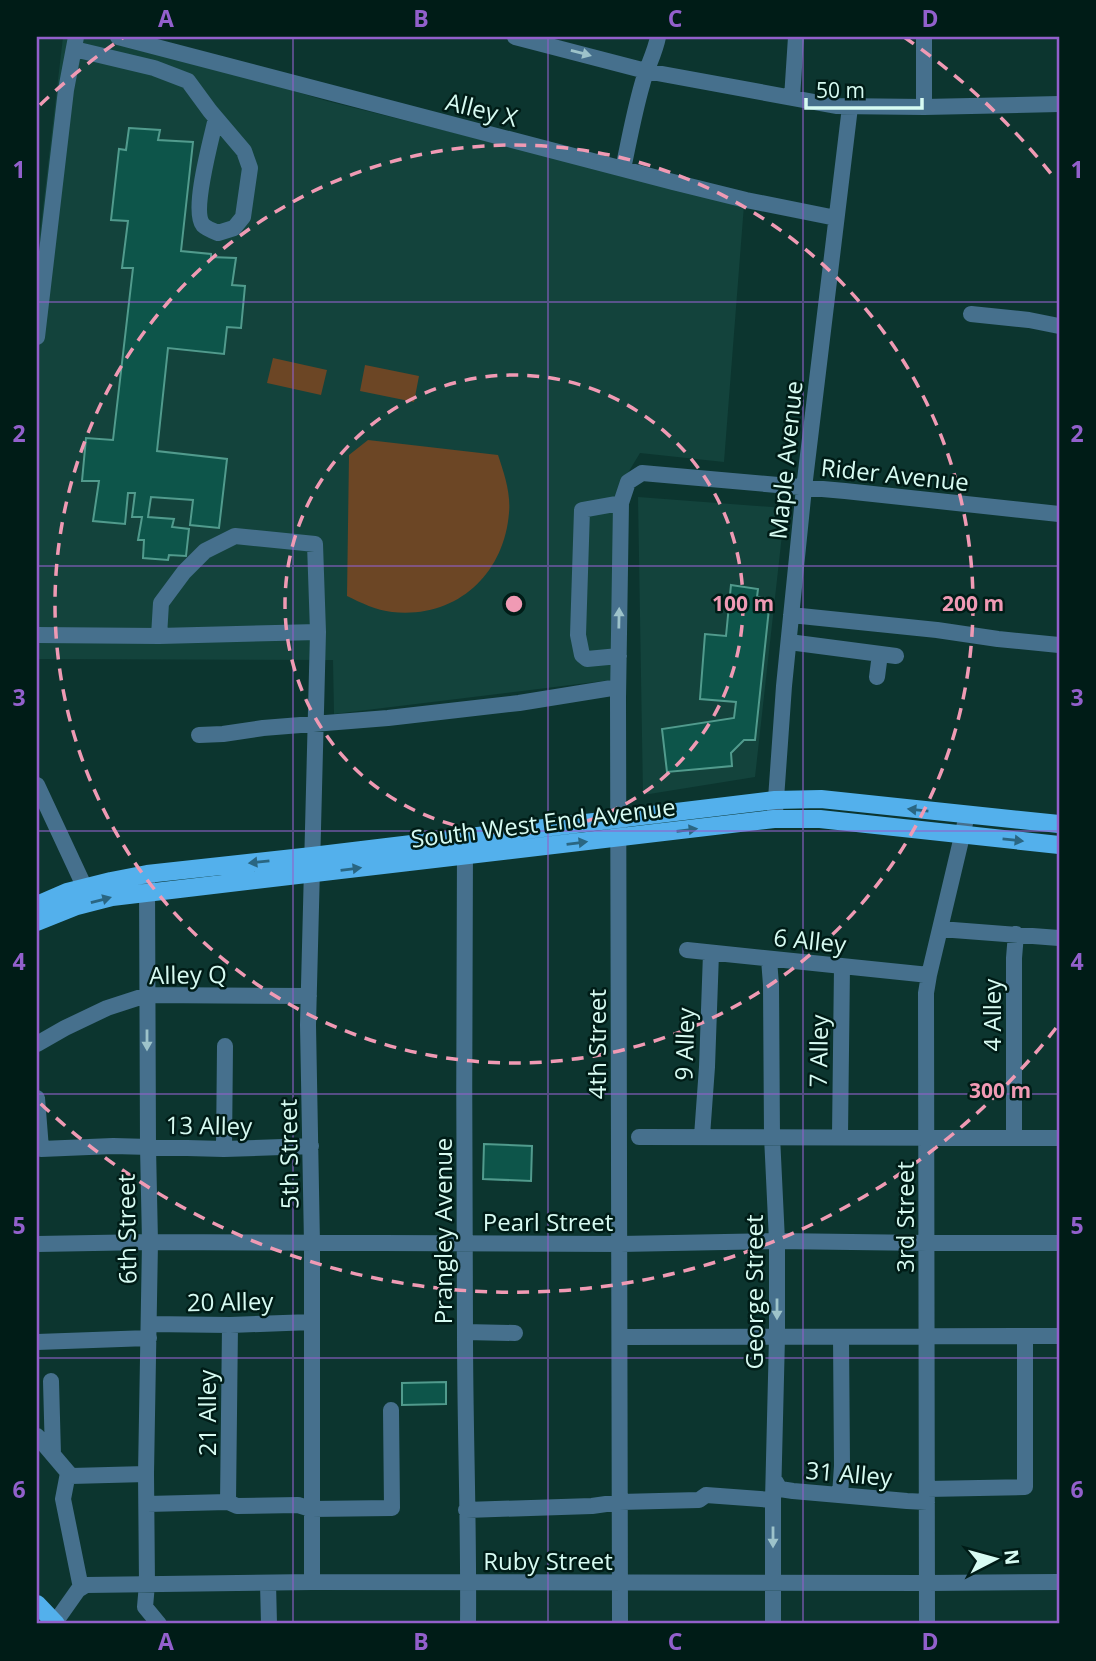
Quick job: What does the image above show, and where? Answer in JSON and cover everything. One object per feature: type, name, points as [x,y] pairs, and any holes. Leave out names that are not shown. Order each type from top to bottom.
[{"type":"main road","name":"South West End Avenue","points":[[37,922],[100,900],[465,837],[775,800],[821,800],[1059,824]]},
{"type":"main road","name":"South West End Avenue","points":[[37,905],[67,892],[147,874],[465,856],[775,819],[820,819],[1059,845]]},
{"type":"main road","points":[[37,1604],[55,1624]]},
{"type":"street","name":"Alley X","points":[[118,37],[623,169],[746,200],[836,218]]},
{"type":"street","points":[[515,37],[646,71],[850,107],[1059,104]]},
{"type":"street","points":[[623,169],[637,102],[657,37]]},
{"type":"street","points":[[792,98],[796,37]]},
{"type":"street","points":[[924,37],[924,107]]},
{"type":"street","points":[[37,337],[66,90],[75,43],[188,80],[244,151],[250,168],[243,217],[234,228],[218,233],[204,226],[199,215],[201,186],[216,118]]},
{"type":"street","name":"Maple Avenue","points":[[775,819],[804,488],[850,107]]},
{"type":"street","points":[[971,314],[1029,320],[1059,327]]},
{"type":"street","name":"Rider Avenue","points":[[621,503],[628,482],[642,473],[1059,514]]},
{"type":"street","points":[[618,656],[587,659],[582,655],[578,635],[582,510],[621,503]]},
{"type":"street","name":"4th Street","points":[[620,1624],[618,656],[621,503]]},
{"type":"street","name":"5th Street","points":[[159,636],[161,603],[184,572],[205,551],[235,536],[315,544],[316,724],[308,1025],[312,1244],[312,1582]]},
{"type":"street","points":[[791,615],[1059,645]]},
{"type":"street","points":[[37,635],[159,636],[317,632]]},
{"type":"street","points":[[789,642],[897,656]]},
{"type":"street","points":[[877,677],[880,654]]},
{"type":"street","points":[[199,735],[519,703],[618,687]]},
{"type":"street","points":[[37,785],[85,888]]},
{"type":"street","name":"3rd Street","points":[[927,1624],[926,993],[967,815]]},
{"type":"street","name":"Prangley Avenue","points":[[465,837],[468,1624]]},
{"type":"street","name":"6th Street","points":[[147,874],[150,1242],[145,1607],[159,1624]]},
{"type":"street","points":[[940,929],[1059,938]]},
{"type":"street","name":"4 Alley","points":[[1014,1138],[1016,934]]},
{"type":"street","name":"6 Alley","points":[[687,950],[929,975]]},
{"type":"street","name":"9 Alley","points":[[702,1136],[711,953]]},
{"type":"street","name":"George Street","points":[[769,959],[777,1337],[773,1624]]},
{"type":"street","name":"7 Alley","points":[[840,1136],[842,966]]},
{"type":"street","name":"Alley Q","points":[[37,1044],[107,1008],[147,995],[309,996]]},
{"type":"street","points":[[224,1149],[225,1046]]},
{"type":"street","name":"13 Alley","points":[[37,1096],[41,1149],[113,1146],[224,1149],[311,1146]]},
{"type":"street","points":[[639,1137],[1059,1138]]},
{"type":"street","name":"Pearl Street","points":[[37,1244],[620,1244],[776,1241],[1059,1243]]},
{"type":"street","name":"20 Alley","points":[[37,1342],[230,1325],[312,1322]]},
{"type":"street","name":"21 Alley","points":[[228,1502],[230,1325]]},
{"type":"street","points":[[465,1332],[515,1332]]},
{"type":"street","points":[[620,1337],[1059,1336]]},
{"type":"street","points":[[840,1495],[841,1337]]},
{"type":"street","name":"31 Alley","points":[[774,1479],[780,1489],[840,1495],[927,1496],[1025,1487],[1025,1337]]},
{"type":"street","points":[[51,1381],[53,1455]]},
{"type":"street","points":[[147,1504],[228,1502],[237,1506],[299,1504],[311,1509],[392,1508],[391,1410]]},
{"type":"street","points":[[37,1436],[71,1476],[146,1474]]},
{"type":"street","points":[[55,1624],[81,1588],[63,1499],[68,1473]]},
{"type":"street","points":[[466,1510],[699,1500],[706,1495],[773,1500]]},
{"type":"street","name":"Ruby Street","points":[[81,1588],[86,1585],[312,1582],[1059,1582]]},
{"type":"street","points":[[268,1583],[269,1624]]},
{"type":"street","points":[[456,1624],[468,1605]]},
{"type":"shaded area","points":[[63,37],[115,37],[327,101],[744,205],[724,462],[640,453],[617,491],[611,680],[334,714],[333,660],[37,659],[37,259]]},
{"type":"shaded area","points":[[273,358],[327,370],[321,395],[267,383]]},
{"type":"shaded area","points":[[365,365],[419,376],[414,402],[360,391]]},
{"type":"shaded area","points":[[368,440],[498,455],[509,498],[505,535],[498,556],[487,573],[473,588],[456,600],[437,608],[392,612],[374,608],[347,596],[349,455]]},
{"type":"shaded area","points":[[638,497],[785,508],[755,777],[643,795]]},
{"type":"building","points":[[129,128],[160,130],[158,140],[193,142],[181,251],[211,254],[211,257],[236,258],[232,285],[245,286],[241,328],[227,327],[224,354],[168,348],[157,451],[227,459],[219,528],[190,525],[193,500],[151,497],[148,517],[174,519],[172,527],[189,529],[186,556],[169,555],[168,560],[143,558],[144,540],[138,540],[142,517],[132,517],[135,493],[128,493],[125,524],[93,521],[99,481],[82,481],[86,438],[113,440],[133,268],[122,268],[128,221],[111,220],[119,149],[126,150]]},
{"type":"building","points":[[731,585],[758,589],[757,597],[770,599],[755,740],[744,740],[731,753],[732,766],[667,772],[662,729],[734,718],[736,702],[700,699],[705,634],[726,636]]},
{"type":"building","points":[[484,1144],[532,1146],[531,1181],[483,1179]]},
{"type":"building","points":[[446,1382],[446,1404],[402,1405],[402,1383]]}]
